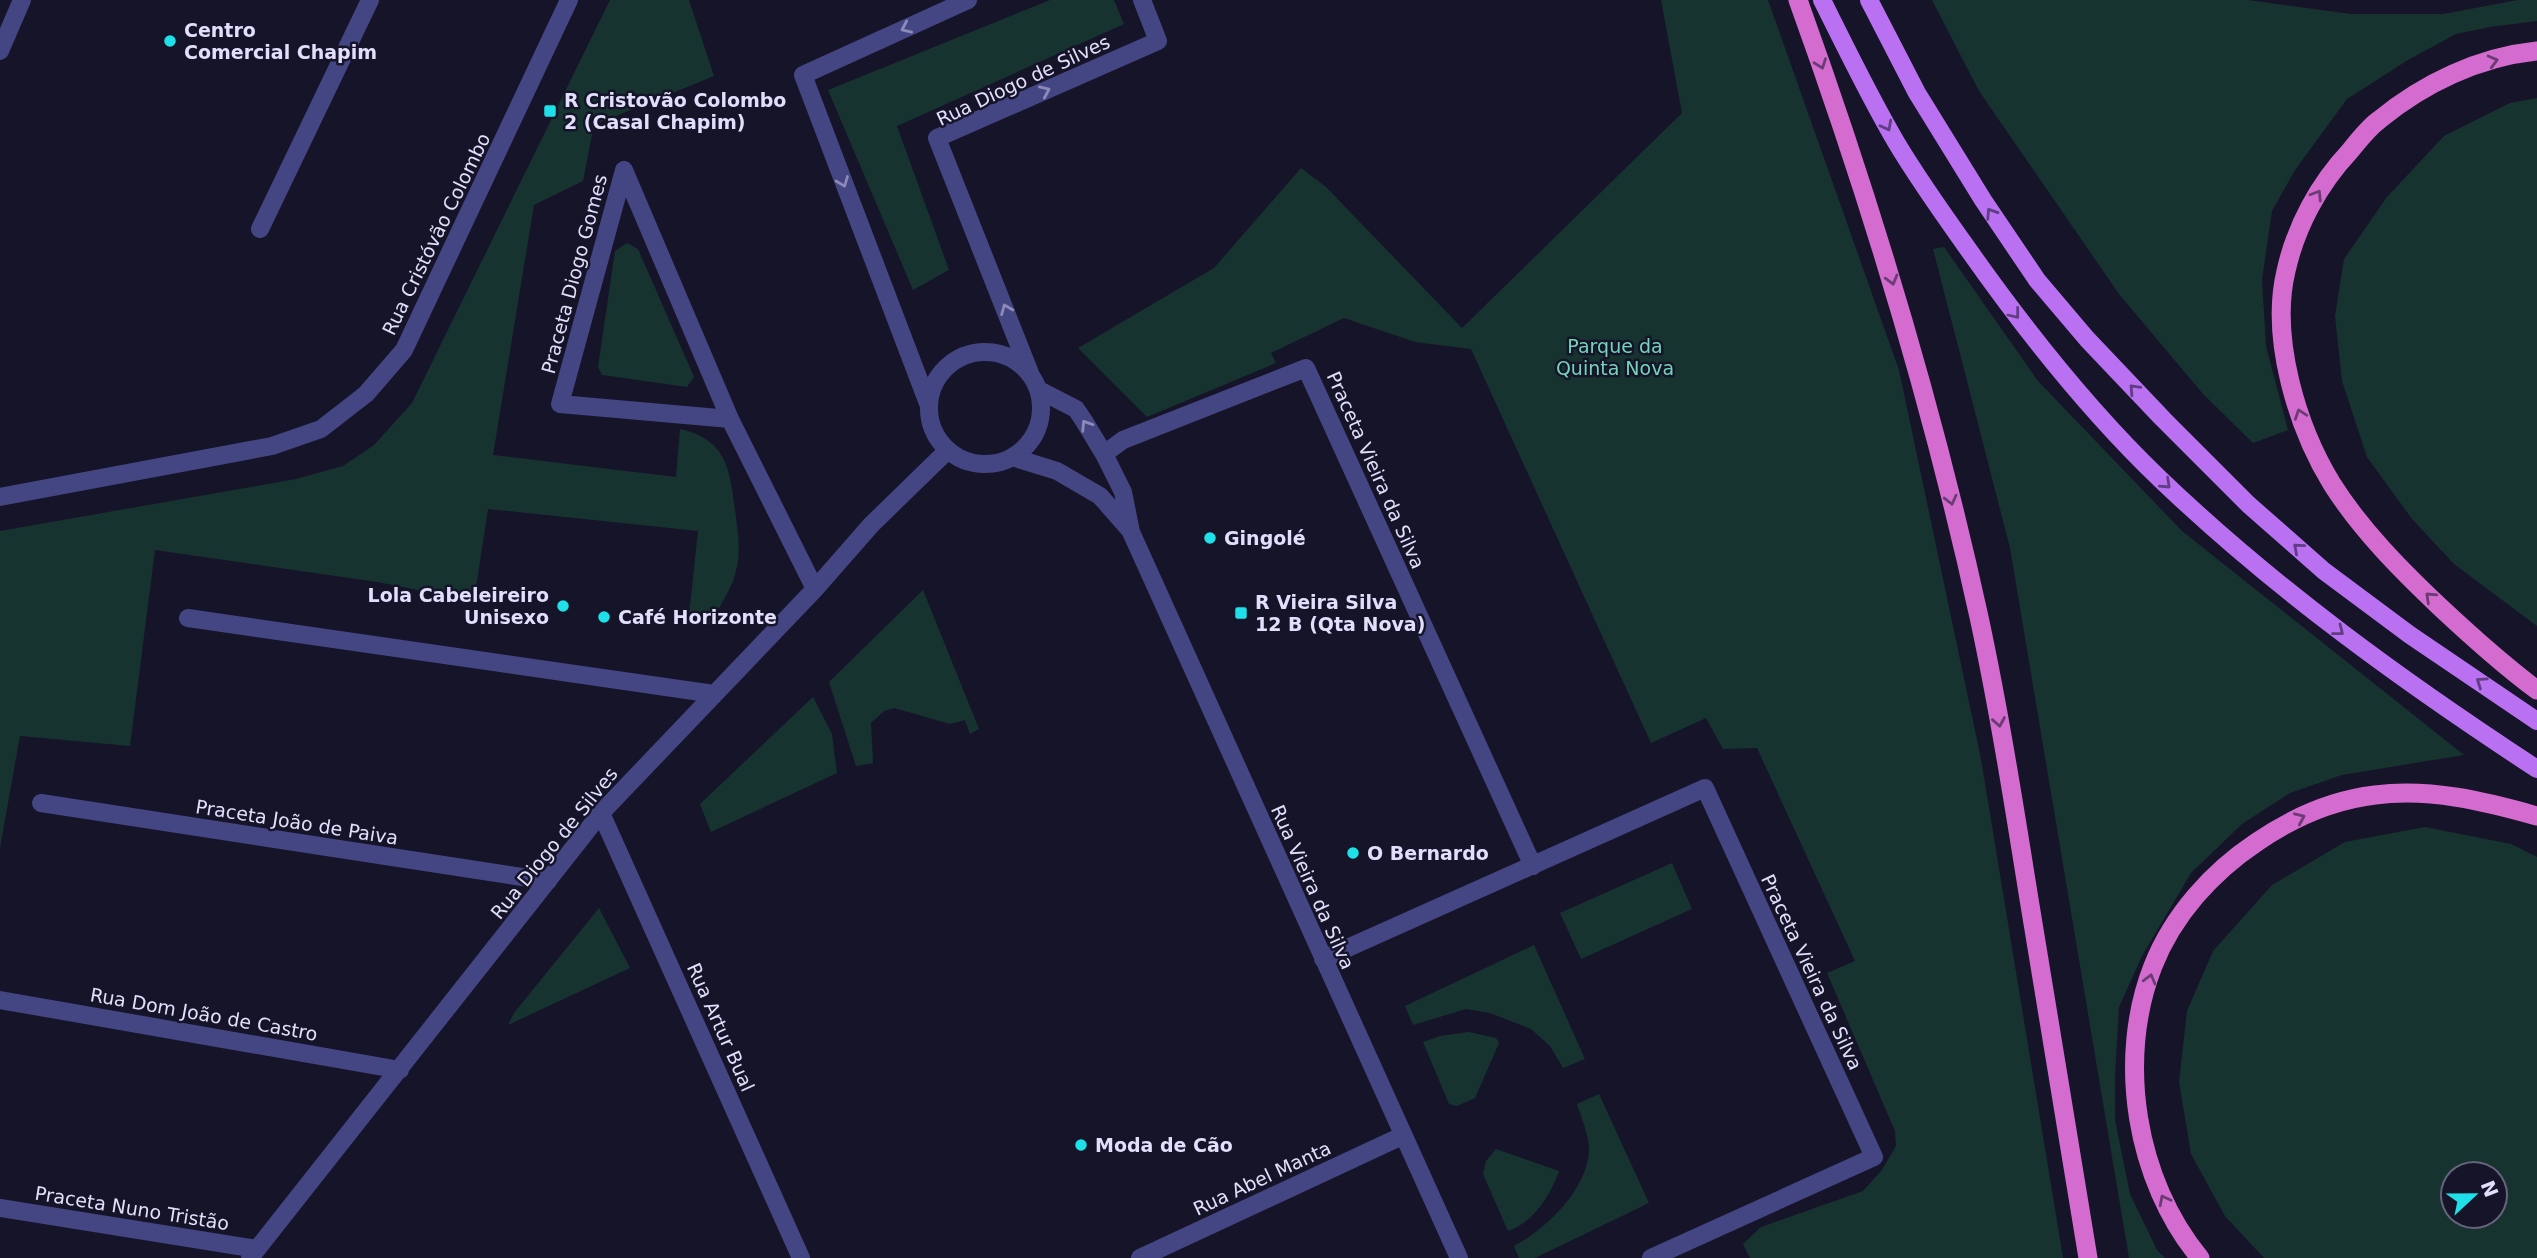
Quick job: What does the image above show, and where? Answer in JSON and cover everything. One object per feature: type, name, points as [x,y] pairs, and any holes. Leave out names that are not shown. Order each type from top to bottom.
[{"type":"highway","points":[[1798,0],[1844,127],[1888,263],[1938,448],[1979,619],[2017,826],[2088,1258]]},
{"type":"highway","points":[[2537,51],[2522,52],[2468,67],[2418,91],[2376,121],[2335,167],[2304,216],[2285,272],[2281,324],[2292,390],[2312,446],[2333,484],[2360,522],[2403,572],[2514,673],[2537,690]]},
{"type":"highway","points":[[2200,1258],[2160,1195],[2142,1139],[2134,1073],[2139,1020],[2153,967],[2176,922],[2205,885],[2235,857],[2279,827],[2327,806],[2374,795],[2435,794],[2491,803],[2537,816]]},
{"type":"main road","points":[[1822,0],[1897,144],[1943,214],[2048,356],[2104,419],[2159,478],[2294,596],[2370,656],[2537,768]]},
{"type":"main road","points":[[1869,0],[1917,93],[1976,190],[2037,280],[2087,339],[2162,419],[2249,505],[2324,571],[2410,635],[2537,721]]},
{"type":"street","points":[[0,51],[22,0]]},
{"type":"street","points":[[260,229],[370,0]]},
{"type":"street","name":"Rua Cristóvão Colombo","points":[[0,496],[272,446],[321,429],[366,394],[404,349],[569,0]]},
{"type":"street","points":[[968,0],[803,75],[929,406],[931,423],[937,438],[948,450],[979,464],[996,463],[1012,457]]},
{"type":"street","name":"Rua Diogo de Silves","points":[[1012,457],[1027,446],[1038,429],[1042,410],[1039,390],[937,138],[1158,41],[1142,0]]},
{"type":"street","name":"Praceta Diogo Gomes","points":[[730,419],[560,404],[624,170],[730,419],[815,589]]},
{"type":"street","name":"Rua Diogo de Silves","points":[[929,406],[933,387],[943,370],[958,358],[977,352],[997,352],[1015,360],[1030,373]]},
{"type":"street","name":"Praceta Vieira da Silva","points":[[1104,454],[1124,440],[1306,368],[1533,866]]},
{"type":"street","name":"Rua Vieira da Silva","points":[[1039,390],[1076,409],[1104,454],[1123,492],[1131,532],[1459,1258]]},
{"type":"street","name":"Rua Diogo de Silves","points":[[254,1254],[601,813],[815,589],[871,524],[948,450]]},
{"type":"street","name":"Rua Vieira da Silva","points":[[1012,457],[1057,471],[1100,496],[1131,532]]},
{"type":"street","points":[[188,618],[715,694]]},
{"type":"street","name":"Praceta Vieira da Silva","points":[[1323,959],[1705,788],[1874,1157],[1688,1251],[1651,1258]]},
{"type":"street","name":"Praceta João de Paiva","points":[[40,803],[548,881]]},
{"type":"street","name":"Rua Artur Bual","points":[[601,813],[802,1258]]},
{"type":"street","name":"Rua Dom João de Castro","points":[[0,1000],[400,1070]]},
{"type":"street","name":"Rua Abel Manta","points":[[1140,1258],[1402,1136]]},
{"type":"street","name":"Praceta Nuno Tristão","points":[[0,1208],[254,1254]]},
{"type":"green space","points":[[610,0],[689,0],[714,76],[594,125],[583,181],[534,205],[493,455],[676,477],[680,429],[709,441],[718,450],[729,473],[739,550],[734,578],[710,625],[688,624],[698,531],[488,509],[474,601],[377,582],[155,550],[130,746],[20,736],[0,848],[0,531],[296,479],[343,466],[374,445],[412,403]]},
{"type":"green space","points":[[1050,0],[1114,0],[1124,24],[897,126],[949,270],[913,290],[828,90]]},
{"type":"green space","name":"Parque da Quinta Nova","points":[[1661,0],[1768,0],[1899,370],[1981,759],[2063,1258],[1750,1258],[1743,1244],[1761,1227],[1863,1191],[1882,1170],[1896,1146],[1895,1131],[1827,973],[1855,961],[1757,748],[1723,749],[1706,718],[1651,743],[1471,349],[1415,342],[1344,318],[1271,353],[1276,363],[1147,417],[1078,348],[1214,268],[1301,168],[1326,187],[1462,328],[1682,113]]},
{"type":"green space","points":[[1932,0],[2248,0],[2351,14],[2443,14],[2518,0],[2537,0],[2537,21],[2456,34],[2408,60],[2347,99],[2295,170],[2272,211],[2262,280],[2266,346],[2288,430],[2253,443],[2203,394],[2119,294],[1979,91]]},
{"type":"green space","points":[[2537,98],[2537,626],[2454,564],[2412,519],[2367,457],[2342,381],[2335,316],[2344,259],[2387,197],[2444,136],[2510,103]]},
{"type":"green space","points":[[627,243],[638,249],[694,377],[687,387],[602,375],[598,367],[615,251]]},
{"type":"green space","points":[[1944,247],[2038,381],[2182,531],[2464,755],[2342,775],[2290,793],[2242,824],[2191,873],[2142,956],[2119,1007],[2115,1120],[2130,1194],[2157,1250],[2165,1258],[2129,1258],[2010,548],[1933,249]]},
{"type":"green space","points":[[923,590],[979,729],[970,734],[965,720],[950,724],[894,708],[884,711],[871,723],[873,763],[856,766],[829,682]]},
{"type":"green space","points":[[813,697],[832,734],[837,773],[711,832],[700,804]]},
{"type":"green space","points":[[2425,827],[2511,844],[2537,857],[2537,1258],[2264,1258],[2225,1216],[2191,1154],[2179,1082],[2187,1011],[2213,951],[2272,885],[2345,842]]},
{"type":"green space","points":[[1672,863],[1692,909],[1581,959],[1560,913]]},
{"type":"green space","points":[[599,908],[630,968],[508,1025],[514,1013]]},
{"type":"green space","points":[[1534,945],[1585,1059],[1563,1068],[1550,1046],[1531,1029],[1490,1013],[1466,1009],[1413,1025],[1405,1006]]},
{"type":"green space","points":[[1469,1032],[1496,1038],[1499,1043],[1475,1098],[1457,1106],[1449,1104],[1423,1042],[1440,1036]]},
{"type":"green space","points":[[1599,1094],[1649,1203],[1535,1258],[1519,1258],[1514,1246],[1551,1219],[1573,1194],[1581,1180],[1587,1166],[1589,1145],[1577,1104]]},
{"type":"green space","points":[[1496,1149],[1559,1171],[1540,1207],[1526,1221],[1508,1231],[1483,1174],[1486,1161]]},
{"type":"place","name":"Centro Comercial Chapim","points":[[170,41]]},
{"type":"place","name":"R Cristovão Colombo 2 (Casal Chapim)","points":[[550,111]]},
{"type":"place","name":"Gingolé","points":[[1210,538]]},
{"type":"place","name":"Lola Cabeleireiro Unisexo","points":[[563,606]]},
{"type":"place","name":"R Vieira Silva 12 B (Qta Nova)","points":[[1241,613]]},
{"type":"place","name":"Café Horizonte","points":[[604,617]]},
{"type":"place","name":"O Bernardo","points":[[1353,853]]},
{"type":"place","name":"Moda de Cão","points":[[1081,1145]]}]
